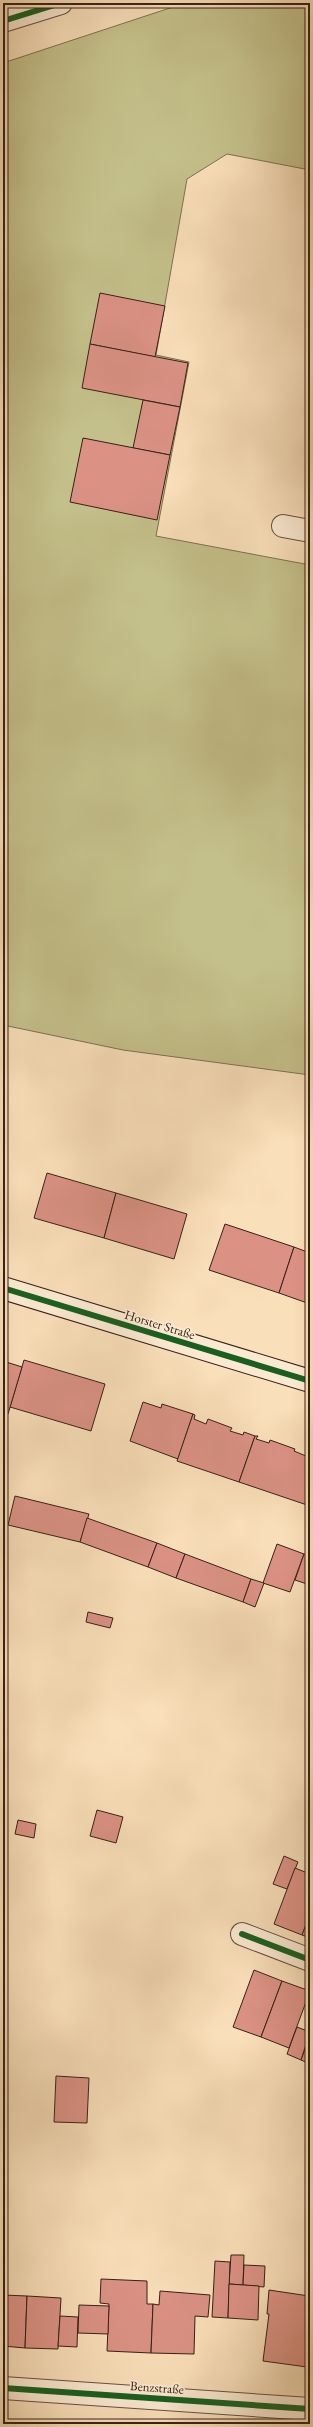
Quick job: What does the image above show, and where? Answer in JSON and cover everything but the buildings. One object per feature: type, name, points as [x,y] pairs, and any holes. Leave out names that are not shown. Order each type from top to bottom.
[{"type":"street","points":[[3,21],[61,3]]},
{"type":"street","points":[[283,526],[310,531]]},
{"type":"street","name":"Horster Straße","points":[[3,1288],[310,1381]]},
{"type":"street","points":[[242,1934],[310,1960]]},
{"type":"street","name":"Benzstraße","points":[[3,2388],[310,2409]]},
{"type":"shaded area","points":[[185,3],[310,3],[310,170],[227,154],[187,179],[156,355],[189,362],[156,536],[310,565],[310,1075],[123,1050],[3,1025],[3,63]]},
{"type":"cycle path","points":[[3,21],[61,3]]},
{"type":"cycle path","points":[[3,1288],[310,1381]]},
{"type":"cycle path","points":[[242,1934],[310,1960]]},
{"type":"cycle path","points":[[3,2388],[310,2409]]}]
